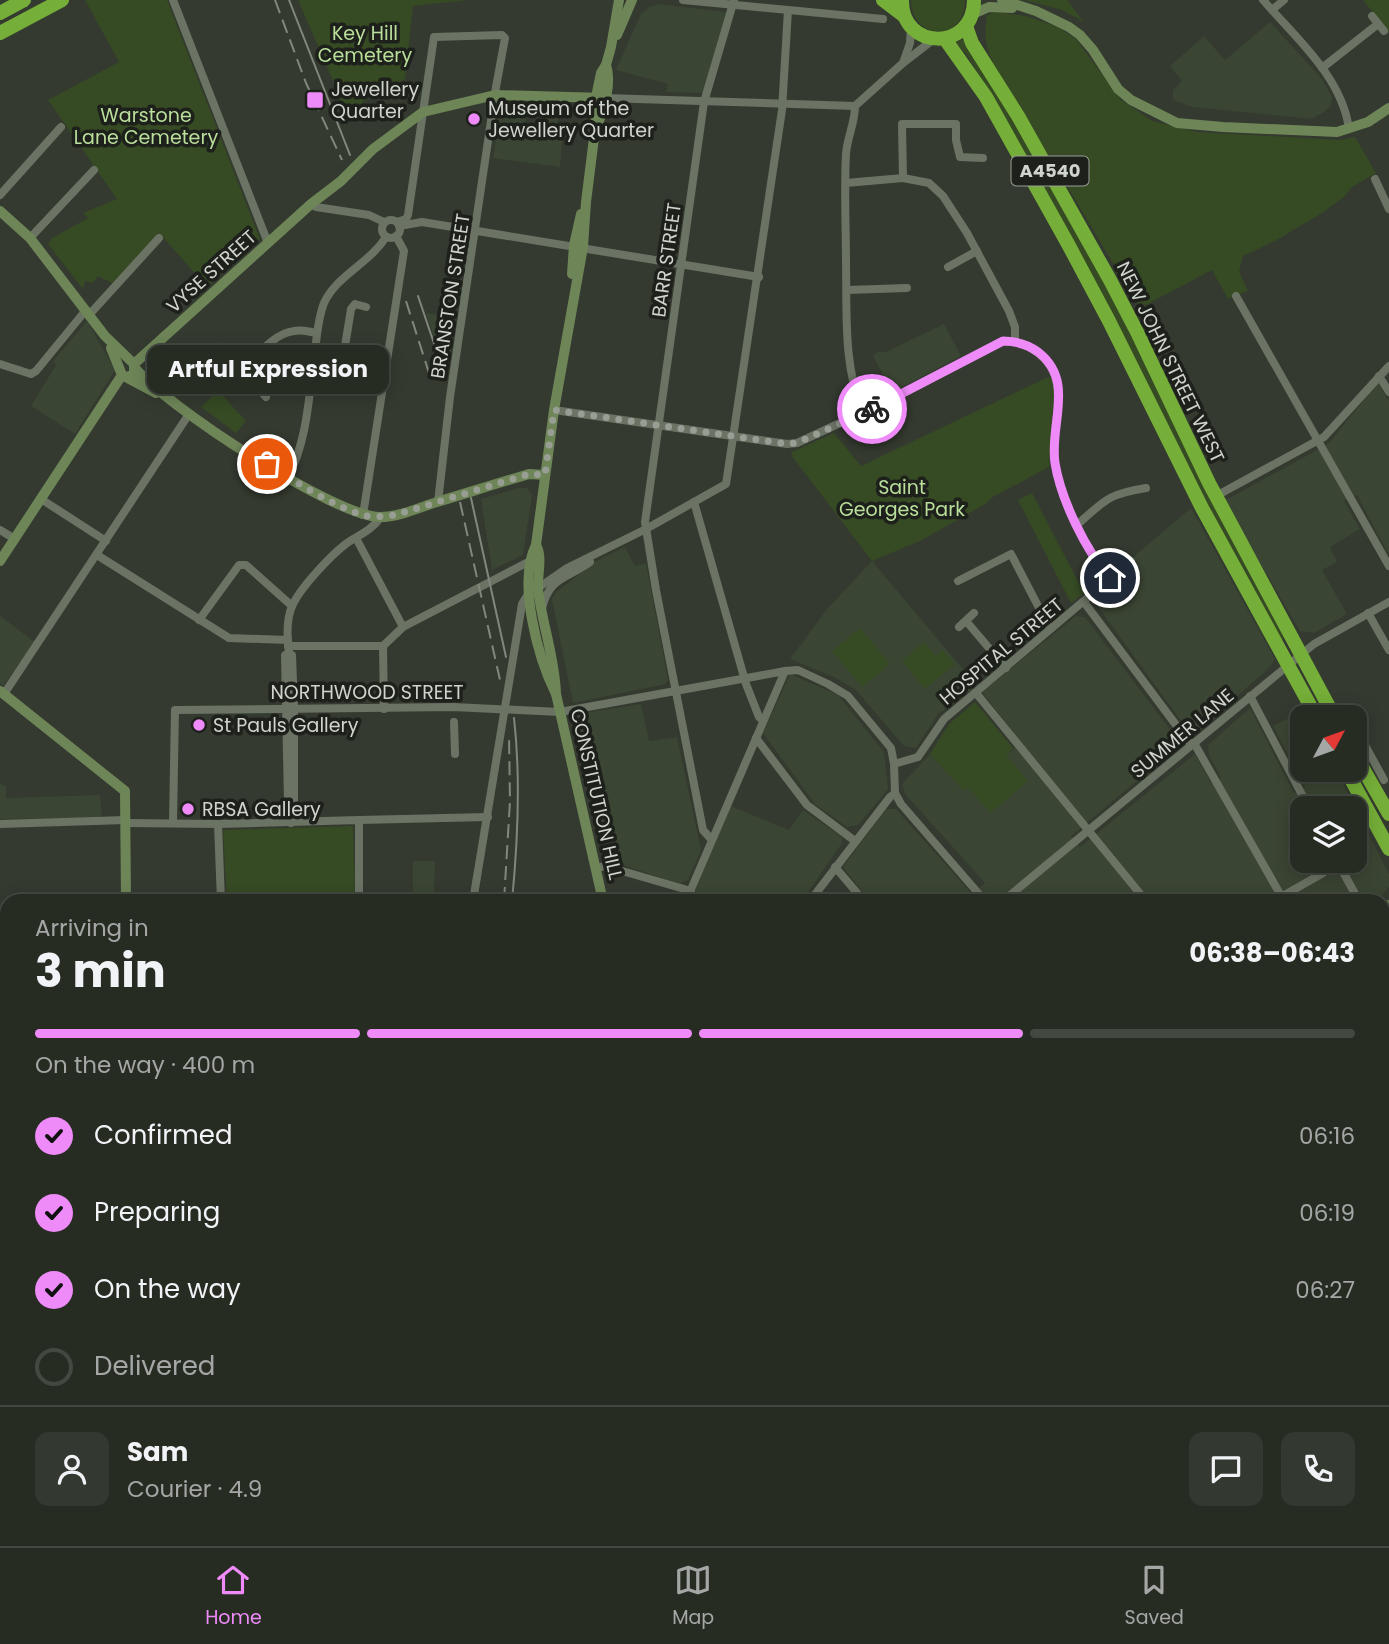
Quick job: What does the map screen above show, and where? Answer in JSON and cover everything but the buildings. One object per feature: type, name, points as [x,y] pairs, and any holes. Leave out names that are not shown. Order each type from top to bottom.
[{"type":"highway","points":[[0,13],[24,0]]},
{"type":"highway","points":[[0,33],[62,0]]},
{"type":"highway","name":"A4540","points":[[883,0],[926,37],[940,39]]},
{"type":"highway","points":[[902,0],[907,22]]},
{"type":"highway","points":[[940,39],[953,36],[971,13]]},
{"type":"highway","name":"NEW JOHN STREET WEST","points":[[971,13],[972,43],[1018,116],[1110,280],[1216,496],[1301,654],[1337,705]]},
{"type":"highway","name":"NEW JOHN STREET WEST","points":[[940,39],[986,97],[1068,244],[1110,321],[1202,508],[1310,705]]},
{"type":"highway","points":[[1367,775],[1389,814]]},
{"type":"highway","points":[[1353,782],[1389,849]]},
{"type":"street","points":[[173,0],[268,243]]},
{"type":"street","points":[[538,588],[539,551],[536,545],[545,475],[595,130],[603,113],[601,97],[609,73],[606,65],[619,0]]},
{"type":"street","points":[[611,47],[632,0]]},
{"type":"street","points":[[683,0],[883,19]]},
{"type":"street","points":[[1002,0],[1036,11],[1069,27],[1080,35],[1118,89],[1131,100],[1177,123],[1337,132],[1368,122],[1389,108]]},
{"type":"street","points":[[1263,0],[1337,89],[1347,113],[1349,129]]},
{"type":"street","points":[[1272,10],[1284,0]]},
{"type":"street","name":"BARR STREET","points":[[711,839],[703,830],[646,528],[705,102],[734,3]]},
{"type":"street","points":[[971,13],[989,7],[1036,11]]},
{"type":"street","points":[[538,588],[567,568],[726,484],[759,277],[782,104],[788,10]]},
{"type":"street","points":[[1322,68],[1375,20],[1384,32]]},
{"type":"street","points":[[903,63],[910,43],[907,22]]},
{"type":"street","name":"BRANSTON STREET","points":[[423,112],[434,37],[502,35],[505,38],[450,397],[438,502]]},
{"type":"street","points":[[601,97],[855,106],[903,63],[940,39]]},
{"type":"street","name":"VYSE STREET","points":[[0,561],[123,373],[134,374],[133,365],[331,190],[373,149],[423,112],[495,95],[601,97]]},
{"type":"street","points":[[855,106],[855,118],[846,151],[847,290],[850,361],[855,395],[863,412]]},
{"type":"street","points":[[406,219],[423,112]]},
{"type":"street","points":[[903,178],[902,124],[956,124],[960,157],[983,158]]},
{"type":"street","points":[[0,195],[61,127]]},
{"type":"street","points":[[30,238],[94,170]]},
{"type":"street","points":[[846,183],[903,178],[929,183],[943,196],[1009,311],[1015,327],[1015,341]]},
{"type":"street","points":[[1375,179],[1389,209]]},
{"type":"street","points":[[312,204],[316,207],[369,215],[384,222],[422,222]]},
{"type":"street","points":[[0,211],[30,238],[105,336],[164,396]]},
{"type":"street","points":[[398,224],[406,219],[759,277]]},
{"type":"street","points":[[363,515],[404,251],[382,230],[384,222]]},
{"type":"street","points":[[288,477],[300,452],[321,312],[332,290],[391,236],[399,232],[398,224]]},
{"type":"street","points":[[0,364],[31,374],[36,371],[159,237]]},
{"type":"street","points":[[948,267],[976,251]]},
{"type":"street","points":[[847,290],[907,288]]},
{"type":"street","points":[[1236,296],[1389,566]]},
{"type":"street","points":[[340,377],[351,309],[355,304],[366,307]]},
{"type":"street","points":[[242,370],[276,339],[288,332],[306,330],[317,333]]},
{"type":"street","points":[[105,336],[123,373],[164,396],[288,477],[363,515],[395,515],[529,474],[545,475]]},
{"type":"street","points":[[554,410],[797,443],[1003,341],[1015,341],[1048,360],[1058,381],[1055,459],[1061,488],[1077,525],[1110,578]]},
{"type":"street","points":[[222,347],[266,397]]},
{"type":"street","points":[[315,348],[344,354]]},
{"type":"street","points":[[1216,496],[1318,442],[1335,427],[1389,366]]},
{"type":"street","points":[[1379,376],[1389,392]]},
{"type":"street","points":[[127,894],[125,791],[121,785],[2,693],[189,414]]},
{"type":"street","points":[[1077,525],[1107,498],[1121,492],[1146,488]]},
{"type":"street","points":[[41,499],[106,541]]},
{"type":"street","points":[[694,502],[745,678],[762,721]]},
{"type":"street","points":[[290,823],[290,808],[294,805],[290,708],[292,655],[288,646],[292,606],[304,588],[335,554],[373,527],[381,517]]},
{"type":"street","points":[[0,530],[15,539]]},
{"type":"street","points":[[356,538],[403,627]]},
{"type":"street","name":"CONSTITUTION HILL","points":[[536,545],[530,561],[528,594],[547,675],[556,694]]},
{"type":"street","points":[[542,608],[551,586],[586,565],[603,551]]},
{"type":"street","points":[[958,581],[1011,554],[1050,629]]},
{"type":"street","points":[[97,555],[229,638],[288,646],[383,646],[403,627],[530,561]]},
{"type":"street","name":"HOSPITAL STREET","points":[[894,764],[918,757],[944,719],[1131,561]]},
{"type":"street","points":[[199,620],[239,565],[246,565],[292,606]]},
{"type":"street","name":"CONSTITUTION HILL","points":[[538,588],[556,675],[556,694],[602,894]]},
{"type":"street","name":"CONSTITUTION HILL","points":[[538,588],[533,598],[541,651]]},
{"type":"street","points":[[474,894],[522,604],[528,594]]},
{"type":"street","points":[[1084,602],[1193,744],[1280,894]]},
{"type":"street","name":"SUMMER LANE","points":[[1011,894],[1301,654],[1389,602]]},
{"type":"street","points":[[974,613],[962,624],[1006,668]]},
{"type":"street","points":[[1368,613],[1389,650]]},
{"type":"street","points":[[383,646],[384,709]]},
{"type":"street","points":[[690,894],[785,671],[798,670],[848,696],[891,748],[895,793],[901,804],[979,894]]},
{"type":"street","name":"NORTHWOOD STREET","points":[[173,823],[175,710],[507,708],[560,712],[785,671]]},
{"type":"street","points":[[976,693],[1140,894]]},
{"type":"street","points":[[1250,696],[1303,796]]},
{"type":"street","points":[[454,722],[455,754]]},
{"type":"street","points":[[755,738],[807,805],[855,841]]},
{"type":"street","points":[[1367,747],[1385,775]]},
{"type":"street","points":[[815,894],[895,793]]},
{"type":"street","points":[[0,824],[290,823],[488,817]]},
{"type":"street","points":[[359,820],[359,894]]},
{"type":"street","points":[[218,824],[221,894]]},
{"type":"street","points":[[596,868],[605,866],[691,891]]},
{"type":"street","points":[[835,867],[857,894]]},
{"type":"street","points":[[1291,894],[1323,873]]},
{"type":"street","points":[[1342,873],[1355,894]]},
{"type":"shaded area","points":[[658,4],[726,12],[703,93],[666,92],[668,84],[616,70],[641,14]]},
{"type":"shaded area","points":[[1270,22],[1322,79],[1332,97],[1331,106],[1324,112],[1312,119],[1192,107],[1173,100],[1173,90],[1182,81],[1170,66],[1204,36],[1225,60]]},
{"type":"shaded area","points":[[504,101],[513,101],[512,112],[526,113],[525,126],[540,127],[542,102],[559,103],[557,128],[563,130],[560,167],[493,158],[501,104]]},
{"type":"shaded area","points":[[426,313],[456,318],[448,367],[444,367]]},
{"type":"shaded area","points":[[87,321],[115,370],[75,434],[31,406],[56,365],[53,361]]},
{"type":"shaded area","points":[[944,324],[961,356],[892,392],[873,356]]},
{"type":"shaded area","points":[[1378,383],[1389,401],[1389,555],[1357,495],[1344,501],[1360,529],[1330,547],[1337,562],[1322,570],[1347,614],[1314,633],[1300,631],[1224,501],[1328,444]]},
{"type":"shaded area","points":[[527,488],[532,495],[523,555],[492,570],[481,499]]},
{"type":"shaded area","points":[[1191,508],[1275,659],[1270,667],[1198,731],[1184,725],[1093,600],[1135,563],[1132,558]]},
{"type":"shaded area","points":[[625,547],[635,566],[646,563],[668,680],[666,684],[573,703],[552,599],[556,592],[598,560]]},
{"type":"shaded area","points":[[872,561],[977,686],[938,714],[916,748],[904,746],[856,690],[838,679],[790,659],[828,608]]},
{"type":"shaded area","points":[[0,616],[35,642],[3,686],[0,684]]},
{"type":"shaded area","points":[[1076,616],[1085,617],[1181,744],[1071,836],[1080,847],[1195,754],[1211,783],[1221,778],[1209,755],[1208,745],[1250,708],[1294,793],[1305,787],[1302,782],[1342,782],[1349,796],[1290,796],[1290,873],[1367,873],[1367,831],[1389,874],[1389,887],[1383,894],[972,894],[985,883],[905,794],[902,784],[930,754],[964,791],[1021,742],[982,692]]},
{"type":"shaded area","points":[[790,674],[838,695],[884,752],[888,789],[858,825],[847,827],[815,804],[763,733]]},
{"type":"shaded area","points":[[641,704],[649,741],[677,737],[701,850],[688,880],[679,884],[617,863],[605,850],[573,722],[578,714]]},
{"type":"shaded area","points":[[1290,718],[1290,758],[1273,726]]},
{"type":"shaded area","points":[[0,784],[6,786],[6,798],[100,795],[102,818],[0,819]]},
{"type":"shaded area","points":[[731,806],[789,830],[803,810],[842,837],[842,843],[807,894],[694,894]]},
{"type":"shaded area","points":[[886,809],[896,809],[972,894],[864,894],[843,867]]},
{"type":"shaded area","points":[[413,861],[435,861],[434,892],[446,894],[413,894]]},
{"type":"green space","name":"Warstone Lane Cemetery","points":[[85,0],[167,0],[260,239],[207,287],[159,233],[114,284],[98,276],[93,283],[85,281],[83,289],[48,244],[52,238],[88,218],[83,213],[117,199],[48,100],[119,62]]},
{"type":"green space","name":"Key Hill Cemetery","points":[[298,0],[468,0],[413,6],[405,79],[362,102],[359,116],[350,120]]},
{"type":"green space","points":[[911,0],[965,0],[963,14],[957,24],[938,32],[920,24],[914,14]]},
{"type":"green space","points":[[1024,0],[1067,0],[1084,22],[1062,10]]},
{"type":"green space","points":[[1363,0],[1389,0],[1389,32]]},
{"type":"green space","points":[[997,12],[1026,16],[1058,27],[1076,39],[1120,99],[1152,121],[1197,132],[1339,140],[1355,137],[1376,173],[1352,187],[1344,197],[1322,213],[1275,241],[1243,256],[1239,272],[1248,291],[1228,299],[1212,270],[1140,308],[994,65],[987,46],[986,29],[987,15]]},
{"type":"green space","points":[[965,38],[1055,187],[1287,637],[1280,641],[1208,510],[1009,125],[967,55],[956,43]]},
{"type":"green space","name":"Saint Georges Park","points":[[1048,377],[1055,379],[1049,467],[920,541],[872,561],[791,455],[792,452],[834,433],[861,466]]},
{"type":"green space","points":[[218,391],[246,421],[236,433],[201,407]]},
{"type":"green space","points":[[1032,493],[1084,593],[1071,603],[1018,500]]},
{"type":"green space","points":[[860,628],[890,664],[862,687],[832,651]]},
{"type":"green space","points":[[924,642],[936,656],[943,650],[955,664],[925,689],[902,661]]},
{"type":"green space","points":[[975,702],[1013,748],[1006,755],[1028,781],[991,813],[968,788],[964,791],[930,754],[949,724]]},
{"type":"green space","points":[[353,826],[355,894],[227,894],[223,830]]},
{"type":"tram line","points":[[289,0],[350,155]]},
{"type":"tram line","points":[[418,296],[443,370]]},
{"type":"tram line","points":[[471,498],[506,657]]},
{"type":"tram line","points":[[513,894],[518,810],[514,718]]},
{"type":"railway","points":[[275,0],[306,83],[342,160]]},
{"type":"railway","points":[[406,301],[429,373]]},
{"type":"railway","points":[[460,502],[500,680]]},
{"type":"railway","points":[[504,894],[510,801],[509,735]]},
{"type":"way so far","points":[[267,464],[337,504],[363,515],[381,517],[529,474],[545,475],[554,410],[787,444],[797,443],[872,409]]},
{"type":"place","name":"Jewellery Quarter","points":[[315,100]]},
{"type":"place","name":"Museum of the Jewellery Quarter","points":[[474,119]]},
{"type":"place","name":"Artful Expression","points":[[267,464]]},
{"type":"place","name":"St Pauls Gallery","points":[[199,725]]},
{"type":"place","name":"RBSA Gallery","points":[[188,809]]},
{"type":"route","points":[[872,409],[1003,341],[1015,341],[1033,349],[1048,360],[1058,381],[1055,459],[1061,488],[1077,525],[1110,578]]}]
